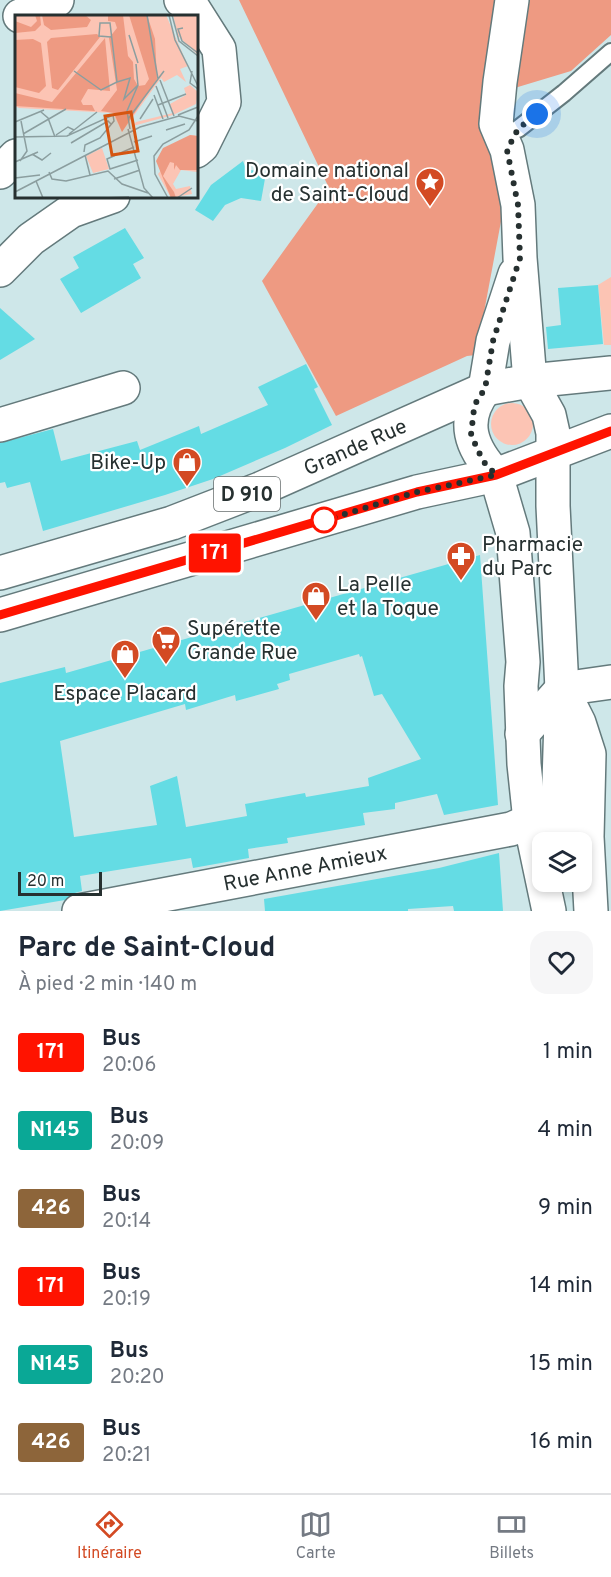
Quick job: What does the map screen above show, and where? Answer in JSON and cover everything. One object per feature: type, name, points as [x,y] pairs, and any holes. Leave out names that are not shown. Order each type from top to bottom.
[{"type":"main road","points":[[23,15],[57,0]]},
{"type":"main road","points":[[181,0],[197,15]]},
{"type":"main road","points":[[512,0],[500,82],[515,130],[520,258],[530,381],[549,415],[553,433],[553,506],[562,689],[557,832]]},
{"type":"main road","points":[[198,17],[219,49],[224,102],[202,146],[198,149]]},
{"type":"main road","points":[[0,25],[15,18]]},
{"type":"main road","points":[[0,172],[15,157]]},
{"type":"main road","points":[[0,270],[31,238],[71,211],[107,198]]},
{"type":"main road","points":[[520,258],[493,341],[485,389],[477,400],[471,435],[483,461],[496,475],[513,533],[523,662],[522,734],[530,821],[549,911]]},
{"type":"main road","name":"Grande Rue","points":[[0,573],[172,523],[260,489],[485,389],[530,381],[611,373]]},
{"type":"main road","points":[[0,425],[123,388]]},
{"type":"main road","name":"D 910","points":[[0,615],[417,492],[496,475],[611,431]]},
{"type":"main road","points":[[523,662],[562,689],[579,723],[588,754],[587,837],[591,911]]},
{"type":"main road","points":[[522,734],[562,689],[611,682]]},
{"type":"main road","name":"Rue Anne Amieux","points":[[79,911],[511,829],[530,821]]},
{"type":"main road","points":[[555,911],[556,892]]},
{"type":"lane","points":[[515,130],[564,93],[611,52]]},
{"type":"shaded area","name":"Domaine national de Saint-Cloud","points":[[239,0],[611,0],[611,35],[571,71],[491,95],[502,216],[476,355],[467,356],[336,416],[262,281],[329,188]]},
{"type":"shaded area","points":[[611,277],[611,345],[604,345],[598,285]]},
{"type":"shaded area","points":[[512,403],[520,404],[527,409],[532,416],[532,432],[527,439],[520,444],[512,445],[504,444],[497,439],[492,432],[491,424],[492,416],[497,409],[504,404]]},
{"type":"building","points":[[243,161],[246,169],[266,173],[261,201],[241,198],[225,205],[213,221],[195,210],[211,185]]},
{"type":"building","points":[[125,228],[144,258],[133,264],[141,278],[81,313],[60,279],[79,268],[73,257]]},
{"type":"building","points":[[598,285],[603,344],[548,349],[546,327],[561,325],[558,288]]},
{"type":"building","points":[[0,308],[35,339],[0,360]]},
{"type":"building","points":[[306,364],[318,387],[314,389],[332,425],[213,479],[43,531],[30,482],[7,488],[5,482],[0,483],[0,443],[53,429],[61,461],[137,441],[140,450],[199,426],[201,434],[268,405],[258,387]]},
{"type":"building","points":[[480,555],[498,805],[444,815],[437,794],[395,803],[395,809],[363,813],[365,825],[287,838],[288,843],[248,849],[249,858],[193,868],[191,858],[80,876],[82,891],[65,900],[0,911],[0,683],[65,667],[66,673]],"holes":[[[359,654],[360,657],[362,656],[374,696],[382,694],[421,759],[368,778],[369,786],[306,797],[305,793],[245,804],[247,816],[186,827],[177,776],[150,786],[157,825],[74,837],[60,741],[185,704],[186,710],[235,695],[236,701],[279,689],[277,684],[290,680],[289,674]]]},
{"type":"building","points":[[499,853],[503,911],[454,911],[453,906],[408,909],[408,911],[265,911],[264,899],[439,868]]},
{"type":"bus line","name":"171","points":[[0,615],[417,492],[496,475],[611,431]]},
{"type":"place","name":"Domaine national de Saint-Cloud","points":[[430,208]]},
{"type":"place","name":"Bike-Up","points":[[187,488]]},
{"type":"place","name":"Pharmacie du Parc","points":[[461,582]]},
{"type":"place","name":"La Pelle et la Toque","points":[[316,622]]},
{"type":"place","name":"Supérette Grande Rue","points":[[166,666]]},
{"type":"place","name":"Espace Placard","points":[[125,680]]},
{"type":"route","points":[[324,520],[319,522],[417,492],[496,475],[483,461],[471,435],[474,409],[485,389],[493,341],[520,258],[518,205],[507,150],[518,129],[537,114]]}]
